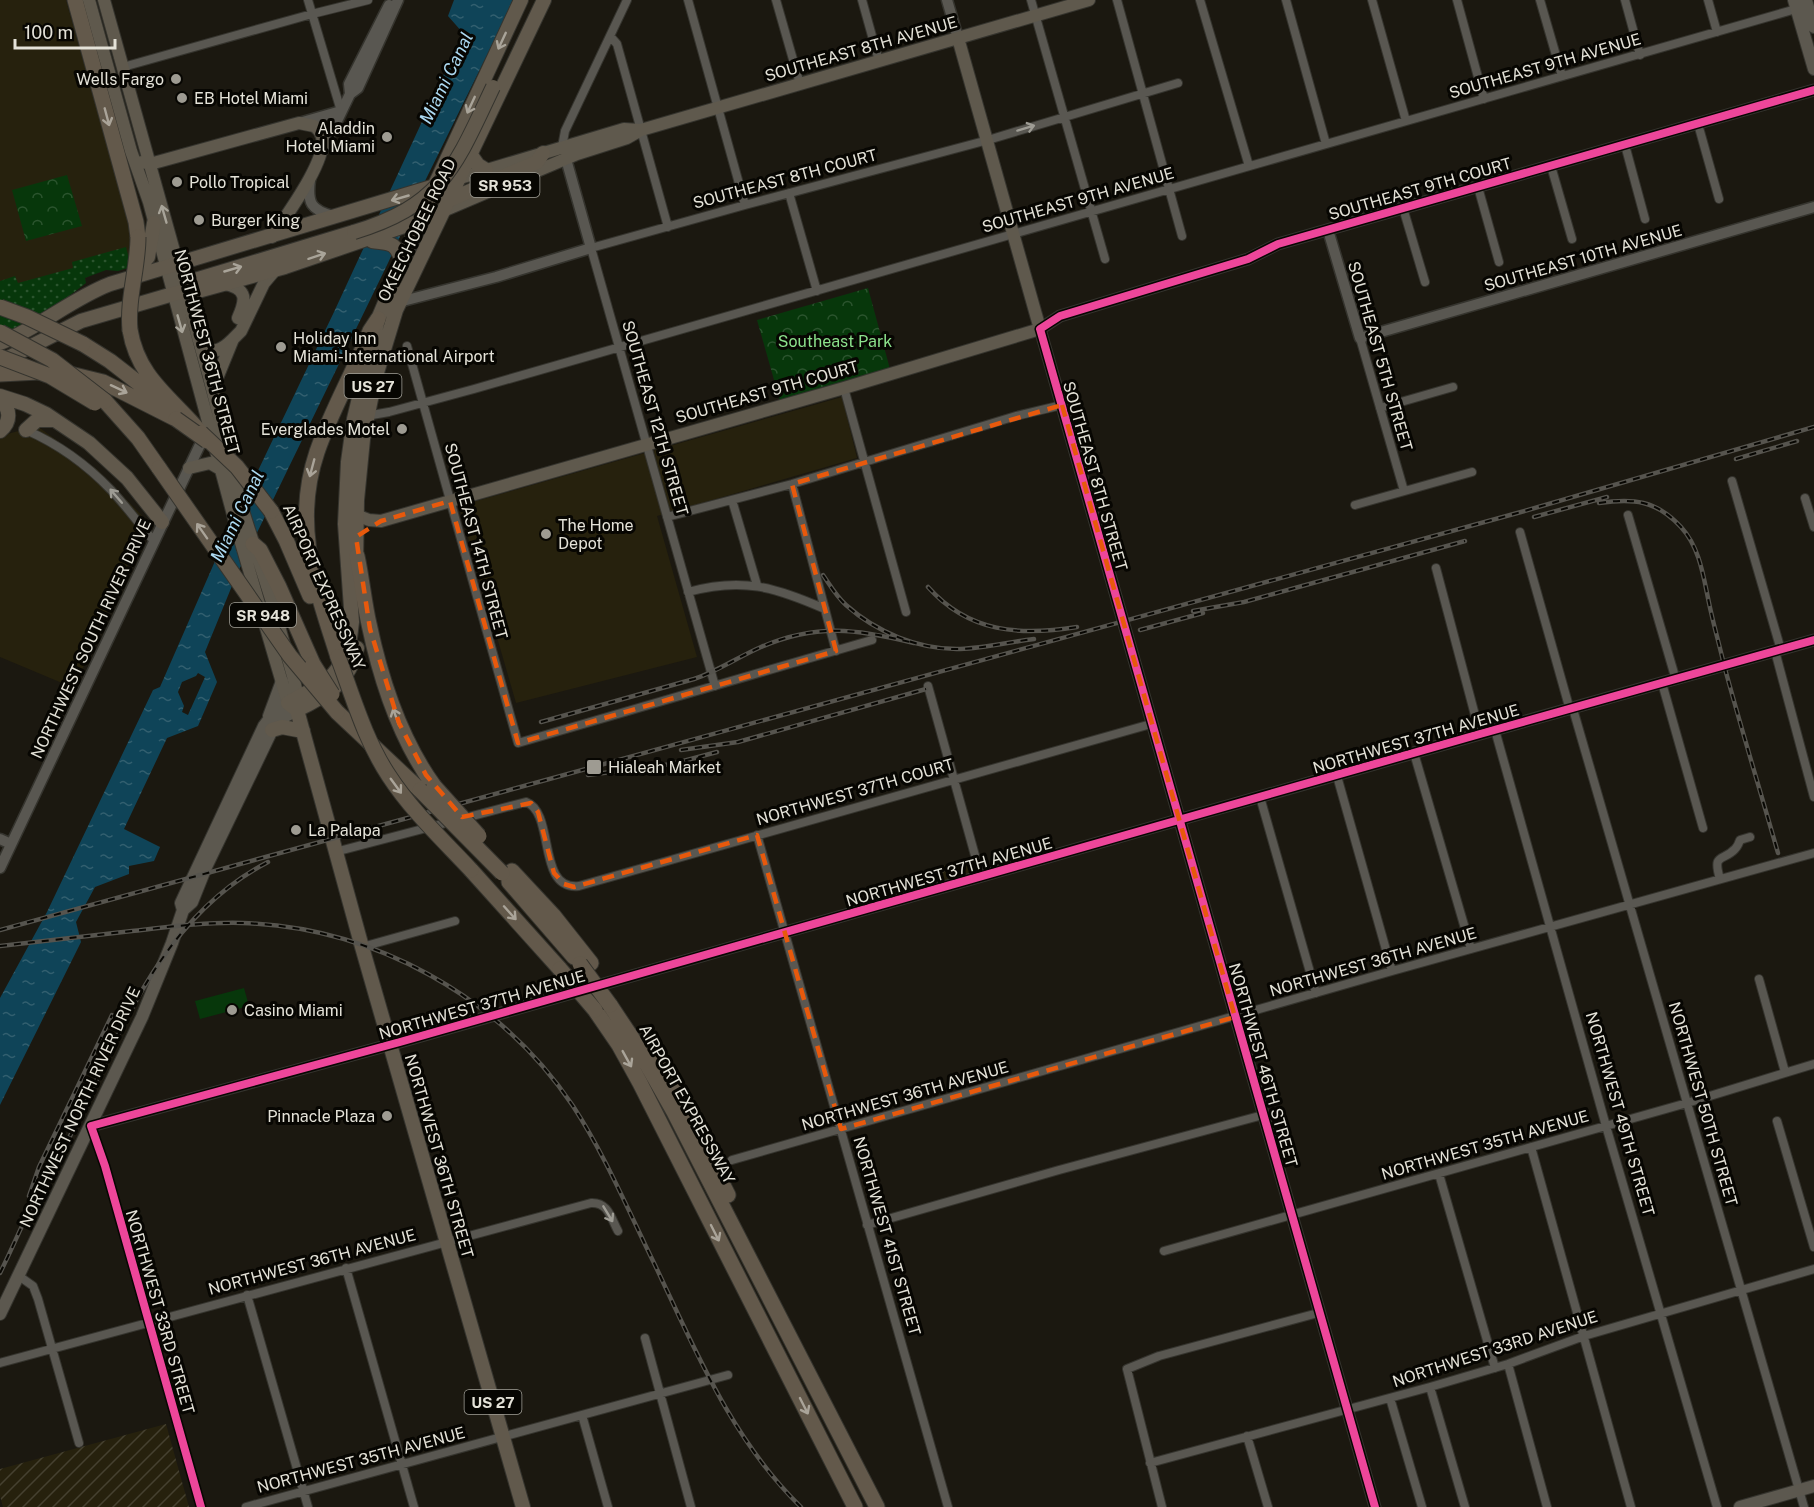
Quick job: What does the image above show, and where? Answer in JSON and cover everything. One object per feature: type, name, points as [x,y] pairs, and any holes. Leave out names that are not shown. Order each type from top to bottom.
[{"type":"highway","points":[[75,0],[136,222],[138,257],[130,313],[130,330],[134,349],[142,367],[178,415]]},
{"type":"highway","name":"OKEECHOBEE ROAD","points":[[294,703],[319,686],[339,668],[351,640],[352,622],[345,536],[345,491],[351,433],[378,319],[418,222],[428,189],[521,0]]},
{"type":"highway","points":[[360,238],[378,224],[403,213],[424,198],[440,183],[461,155],[535,0]]},
{"type":"highway","name":"OKEECHOBEE ROAD","points":[[294,703],[333,690],[348,672],[355,659],[359,629],[356,516],[359,462],[366,416],[380,362],[399,302],[544,0]]},
{"type":"highway","points":[[446,205],[537,162],[543,153]]},
{"type":"highway","points":[[471,154],[478,165],[486,170]]},
{"type":"highway","name":"SR 953","points":[[0,343],[30,329],[88,293],[132,276],[272,237],[460,178]]},
{"type":"highway","name":"SR 953","points":[[0,362],[81,321],[179,292],[198,291],[276,270],[360,238],[403,228],[446,205]]},
{"type":"highway","points":[[132,276],[150,252],[154,223]]},
{"type":"highway","points":[[179,292],[195,280],[360,238],[388,242],[394,246],[402,260]]},
{"type":"highway","points":[[0,307],[83,344],[117,366],[222,451]]},
{"type":"highway","points":[[319,608],[306,536],[306,504],[310,475],[323,436],[370,331],[378,319]]},
{"type":"highway","name":"AIRPORT EXPRESSWAY","points":[[0,332],[52,360],[138,438],[290,656],[356,729],[427,788],[507,872],[586,963],[608,1006],[632,1038],[674,1112],[877,1507]]},
{"type":"highway","points":[[0,357],[50,376],[103,404]]},
{"type":"highway","points":[[0,374],[58,372],[80,375],[114,386],[178,415]]},
{"type":"highway","points":[[0,398],[35,409],[80,437],[110,461],[134,486],[162,522]]},
{"type":"highway","points":[[0,398],[9,416],[6,425],[0,431]]},
{"type":"highway","name":"AIRPORT EXPRESSWAY","points":[[178,415],[204,427],[247,478],[271,511],[319,608],[370,742],[388,775],[404,797],[560,969],[608,1006],[619,1045],[855,1507]]},
{"type":"highway","points":[[26,430],[37,420],[53,420]]},
{"type":"highway","points":[[345,491],[356,516]]},
{"type":"highway","points":[[249,544],[260,550],[283,594],[313,664],[340,710]]},
{"type":"highway","points":[[357,556],[370,629],[390,699],[427,788]]},
{"type":"highway","name":"NORTHWEST 36TH STREET","points":[[294,703],[523,1507]]},
{"type":"highway","points":[[270,725],[303,731]]},
{"type":"main road","name":"NORTHWEST 36TH STREET","points":[[89,0],[130,151],[154,223],[172,265]]},
{"type":"main road","name":"NORTHWEST 36TH STREET","points":[[104,0],[150,164],[179,292],[204,427],[222,470],[231,509],[249,544],[273,606],[294,703]]},
{"type":"main road","name":"SOUTHEAST 8TH AVENUE","points":[[641,130],[1089,0]]},
{"type":"main road","points":[[1803,3],[1814,27]]},
{"type":"main road","points":[[1803,3],[1803,15],[1814,52]]},
{"type":"main road","points":[[1803,3],[1814,69]]},
{"type":"main road","name":"SOUTHEAST 8TH STREET","points":[[958,38],[1040,329]]},
{"type":"main road","points":[[105,56],[111,64],[123,67]]},
{"type":"main road","points":[[130,151],[142,163],[150,164],[299,123],[308,123],[319,130],[322,138],[321,153],[310,178],[272,237]]},
{"type":"main road","name":"SR 953","points":[[446,205],[624,129],[641,130]]},
{"type":"main road","name":"SR 953","points":[[460,178],[543,153],[564,153]]},
{"type":"main road","points":[[201,346],[215,351],[226,346],[241,331],[264,283],[276,270]]},
{"type":"main road","points":[[204,427],[212,390],[233,339],[234,326],[244,304],[240,290],[225,284]]},
{"type":"main road","name":"NORTHWEST 36TH STREET","points":[[179,292],[201,346],[239,495],[282,681],[294,703]]},
{"type":"main road","name":"SOUTHEAST 9TH COURT","points":[[356,537],[363,530],[381,520],[844,388],[1040,329]]},
{"type":"main road","points":[[189,354],[212,390]]},
{"type":"main road","points":[[189,468],[210,463],[222,470]]},
{"type":"main road","name":"SOUTHEAST 9TH COURT","points":[[356,516],[369,520],[381,520]]},
{"type":"main road","points":[[270,725],[282,681]]},
{"type":"main road","name":"NORTHWEST NORTH RIVER DRIVE","points":[[0,1314],[142,1017],[183,910],[192,902],[240,787],[270,725],[280,719],[294,703]]},
{"type":"main road","points":[[1740,1507],[1814,1486]]},
{"type":"street","points":[[308,0],[341,111]]},
{"type":"street","points":[[123,67],[368,0]]},
{"type":"street","points":[[350,94],[349,84],[391,0]]},
{"type":"street","points":[[321,153],[350,94],[358,88],[398,0]]},
{"type":"street","points":[[564,153],[565,131],[627,0]]},
{"type":"street","points":[[688,0],[745,205]]},
{"type":"street","points":[[776,0],[800,84]]},
{"type":"street","points":[[862,0],[879,61]]},
{"type":"street","name":"SOUTHEAST 8TH STREET","points":[[947,0],[958,38]]},
{"type":"street","points":[[1031,0],[1105,259]]},
{"type":"street","points":[[1117,0],[1182,236]]},
{"type":"street","points":[[1200,0],[1249,166]]},
{"type":"street","points":[[1286,0],[1326,144]]},
{"type":"street","points":[[1372,0],[1406,121]]},
{"type":"street","points":[[1457,0],[1484,99]]},
{"type":"street","points":[[1540,0],[1562,76]]},
{"type":"street","points":[[1625,0],[1640,55]]},
{"type":"street","points":[[1708,0],[1717,33]]},
{"type":"street","name":"SOUTHEAST 9TH AVENUE","points":[[366,416],[389,412],[817,291],[1091,210],[1170,190],[1717,33],[1803,3]]},
{"type":"street","points":[[610,36],[616,44],[668,227]]},
{"type":"street","name":"SOUTHEAST 8TH COURT","points":[[399,302],[988,140],[1178,83]]},
{"type":"street","name":"SOUTHEAST 9TH COURT","points":[[1040,329],[1060,316],[1248,259],[1278,244],[1814,90]]},
{"type":"street","points":[[299,123],[341,111]]},
{"type":"street","points":[[1698,124],[1719,199]]},
{"type":"street","points":[[1625,145],[1646,219]]},
{"type":"street","name":"SOUTHEAST 12TH STREET","points":[[564,153],[715,686]]},
{"type":"street","points":[[1551,166],[1572,240]]},
{"type":"street","points":[[310,178],[308,195],[312,205],[321,213],[336,217]]},
{"type":"street","points":[[1478,186],[1499,262]]},
{"type":"street","points":[[789,193],[817,291]]},
{"type":"street","name":"SOUTHEAST 10TH AVENUE","points":[[1360,338],[1814,207]]},
{"type":"street","points":[[1403,208],[1425,282]]},
{"type":"street","name":"SOUTHEAST 5TH STREET","points":[[1328,230],[1404,491]]},
{"type":"street","name":"SOUTHEAST 8TH STREET","points":[[1040,329],[1125,630]]},
{"type":"street","name":"SOUTHEAST 14TH STREET","points":[[406,346],[518,743],[715,686]]},
{"type":"street","points":[[1380,408],[1453,387]]},
{"type":"street","points":[[844,388],[906,612]]},
{"type":"street","points":[[667,517],[792,484],[1016,416],[1062,405]]},
{"type":"street","name":"NORTHWEST SOUTH RIVER DRIVE","points":[[0,868],[3,855],[11,844],[204,436],[204,427]]},
{"type":"street","points":[[26,430],[61,448],[96,476],[112,491],[153,541]]},
{"type":"street","points":[[1355,505],[1472,472]]},
{"type":"street","points":[[1732,481],[1814,796]]},
{"type":"street","points":[[792,484],[836,651]]},
{"type":"street","points":[[1805,498],[1814,527]]},
{"type":"street","points":[[732,500],[757,585]]},
{"type":"street","points":[[1628,515],[1676,680]]},
{"type":"street","name":"NORTHWEST 50TH STREET","points":[[1520,532],[1804,1507]]},
{"type":"street","points":[[1436,568],[1480,734]]},
{"type":"street","points":[[688,592],[709,586],[757,585],[784,592],[825,609]]},
{"type":"street","name":"NORTHWEST 46TH STREET","points":[[1125,630],[1375,1507]]},
{"type":"street","points":[[715,686],[872,640]]},
{"type":"street","name":"NORTHWEST 37TH AVENUE","points":[[91,1126],[390,1045],[1814,640]]},
{"type":"street","points":[[1662,683],[1703,828]]},
{"type":"street","points":[[928,686],[981,877]]},
{"type":"street","name":"NORTHWEST 37TH COURT","points":[[336,852],[526,802],[531,803],[538,812],[554,873],[560,881],[567,885],[583,885],[1151,724]]},
{"type":"street","name":"NORTHWEST 49TH STREET","points":[[1495,730],[1606,1126],[1717,1507]]},
{"type":"street","points":[[1414,753],[1471,949]]},
{"type":"street","points":[[1337,776],[1392,971]]},
{"type":"street","points":[[1260,798],[1316,993]]},
{"type":"street","name":"NORTHWEST 41ST STREET","points":[[757,835],[948,1507]]},
{"type":"street","points":[[1720,879],[1717,865],[1721,857],[1735,849],[1740,840],[1750,837]]},
{"type":"street","points":[[0,839],[11,844]]},
{"type":"street","name":"NORTHWEST 36TH AVENUE","points":[[732,1160],[1814,853]]},
{"type":"street","points":[[362,947],[455,921]]},
{"type":"street","points":[[1760,979],[1785,1072]]},
{"type":"street","name":"NORTHWEST 35TH AVENUE","points":[[1164,1251],[1687,1103],[1814,1064]]},
{"type":"street","points":[[867,1226],[1263,1115]]},
{"type":"street","points":[[1777,1121],[1814,1247]]},
{"type":"street","name":"NORTHWEST 33RD STREET","points":[[91,1126],[105,1166],[201,1507]]},
{"type":"street","points":[[1531,1147],[1631,1507]]},
{"type":"street","points":[[1439,1174],[1495,1368]]},
{"type":"street","name":"NORTHWEST 36TH AVENUE","points":[[0,1363],[591,1203],[599,1203],[608,1210],[618,1231]]},
{"type":"street","points":[[346,1269],[414,1507]]},
{"type":"street","name":"NORTHWEST 33RD AVENUE","points":[[1150,1463],[1430,1387],[1508,1364],[1584,1336],[1814,1269]]},
{"type":"street","points":[[18,1276],[30,1283],[36,1292],[54,1348],[79,1443]]},
{"type":"street","points":[[247,1295],[308,1507]]},
{"type":"street","points":[[1162,1507],[1127,1369],[1159,1356],[1318,1313]]},
{"type":"street","points":[[645,1338],[691,1507]]},
{"type":"street","points":[[1508,1364],[1547,1507]]},
{"type":"street","name":"NORTHWEST 35TH AVENUE","points":[[246,1507],[728,1375]]},
{"type":"street","points":[[1430,1387],[1465,1507]]},
{"type":"street","points":[[1390,1398],[1422,1507]]},
{"type":"street","points":[[582,1415],[608,1507]]},
{"type":"street","points":[[1247,1436],[1268,1507]]},
{"type":"highlighted area","points":[[1062,405],[1235,1017],[841,1129],[757,835],[574,887],[564,884],[554,873],[538,812],[531,803],[462,817],[426,775],[399,723],[370,629],[356,537],[381,521],[450,501],[518,743],[836,651],[792,484]]},
{"type":"shaded area","points":[[0,0],[66,0],[127,217],[135,258],[12,288],[0,285]]},
{"type":"shaded area","points":[[842,397],[857,458],[657,516],[697,657],[516,703],[459,506]]},
{"type":"shaded area","points":[[37,426],[98,470],[147,521],[74,688],[0,657],[0,436]]},
{"type":"shaded area","points":[[969,858],[971,868],[968,873],[933,884],[929,870]]},
{"type":"shaded area","points":[[166,1424],[189,1507],[3,1507],[0,1496],[0,1469]]},
{"type":"green space","points":[[67,175],[82,226],[26,241],[12,190]]},
{"type":"green space","points":[[126,247],[131,267],[118,271],[106,270],[85,278],[86,283],[66,298],[34,319],[0,337],[0,281],[15,276],[18,283],[73,268],[72,262]]},
{"type":"green space","name":"Southeast Park","points":[[868,288],[890,369],[780,401],[757,320]]},
{"type":"green space","points":[[244,988],[249,1006],[200,1019],[195,1001]]},
{"type":"water","name":"Miami Canal","points":[[454,0],[514,0],[236,576],[205,652],[217,682],[198,726],[167,738],[124,829],[160,847],[154,861],[129,866],[129,874],[95,887],[76,922],[81,942],[0,1105],[0,998],[47,912],[153,690],[160,687],[219,552],[334,312],[463,33],[448,16]],"holes":[[[198,673],[205,677],[188,715],[182,712],[184,706],[178,692],[182,682]]]},
{"type":"railway","points":[[0,930],[1521,512],[1814,427]]},
{"type":"railway","points":[[1736,459],[1797,441]]},
{"type":"railway","points":[[1534,517],[1607,497]]},
{"type":"railway","points":[[1599,503],[1633,501],[1653,506],[1672,518],[1694,546],[1730,689],[1778,853]]},
{"type":"railway","points":[[1193,611],[1244,602],[1465,541]]},
{"type":"railway","points":[[823,575],[839,598],[858,615],[884,631],[914,643],[945,649],[960,649],[1034,639]]},
{"type":"railway","points":[[928,587],[961,614],[996,628],[1035,631],[1077,627]]},
{"type":"railway","points":[[1140,630],[1203,613]]},
{"type":"railway","points":[[541,722],[694,679],[761,647],[801,634],[819,631],[855,632],[914,643]]},
{"type":"railway","points":[[681,750],[738,742],[926,689]]},
{"type":"railway","points":[[588,775],[672,764],[717,752]]},
{"type":"railway","points":[[0,1273],[128,1016],[149,979],[172,945],[199,913],[231,885],[268,862]]},
{"type":"railway","points":[[0,946],[200,924],[242,923],[291,928],[339,938],[385,954],[429,975],[471,1001],[509,1032],[543,1067],[573,1106],[606,1163],[717,1392],[754,1452],[776,1481],[801,1507]]},
{"type":"railway","points":[[29,1196],[39,1167],[112,1015]]},
{"type":"cycle path","points":[[1375,1507],[1040,329],[1060,316],[1248,259],[1278,244],[1814,90]]},
{"type":"cycle path","points":[[201,1507],[105,1166],[91,1126],[400,1042],[1814,640]]},
{"type":"place","name":"Wells Fargo","points":[[176,79]]},
{"type":"place","name":"EB Hotel Miami","points":[[182,98]]},
{"type":"place","name":"Aladdin Hotel Miami","points":[[387,137]]},
{"type":"place","name":"Pollo Tropical","points":[[177,182]]},
{"type":"place","name":"Burger King","points":[[199,220]]},
{"type":"place","name":"Holiday Inn Miami-International Airport","points":[[281,347]]},
{"type":"place","name":"Everglades Motel","points":[[402,429]]},
{"type":"place","name":"The Home Depot","points":[[546,534]]},
{"type":"place","name":"Hialeah Market","points":[[594,767]]},
{"type":"place","name":"La Palapa","points":[[296,830]]},
{"type":"place","name":"Casino Miami","points":[[232,1010]]},
{"type":"place","name":"Pinnacle Plaza","points":[[387,1116]]}]
